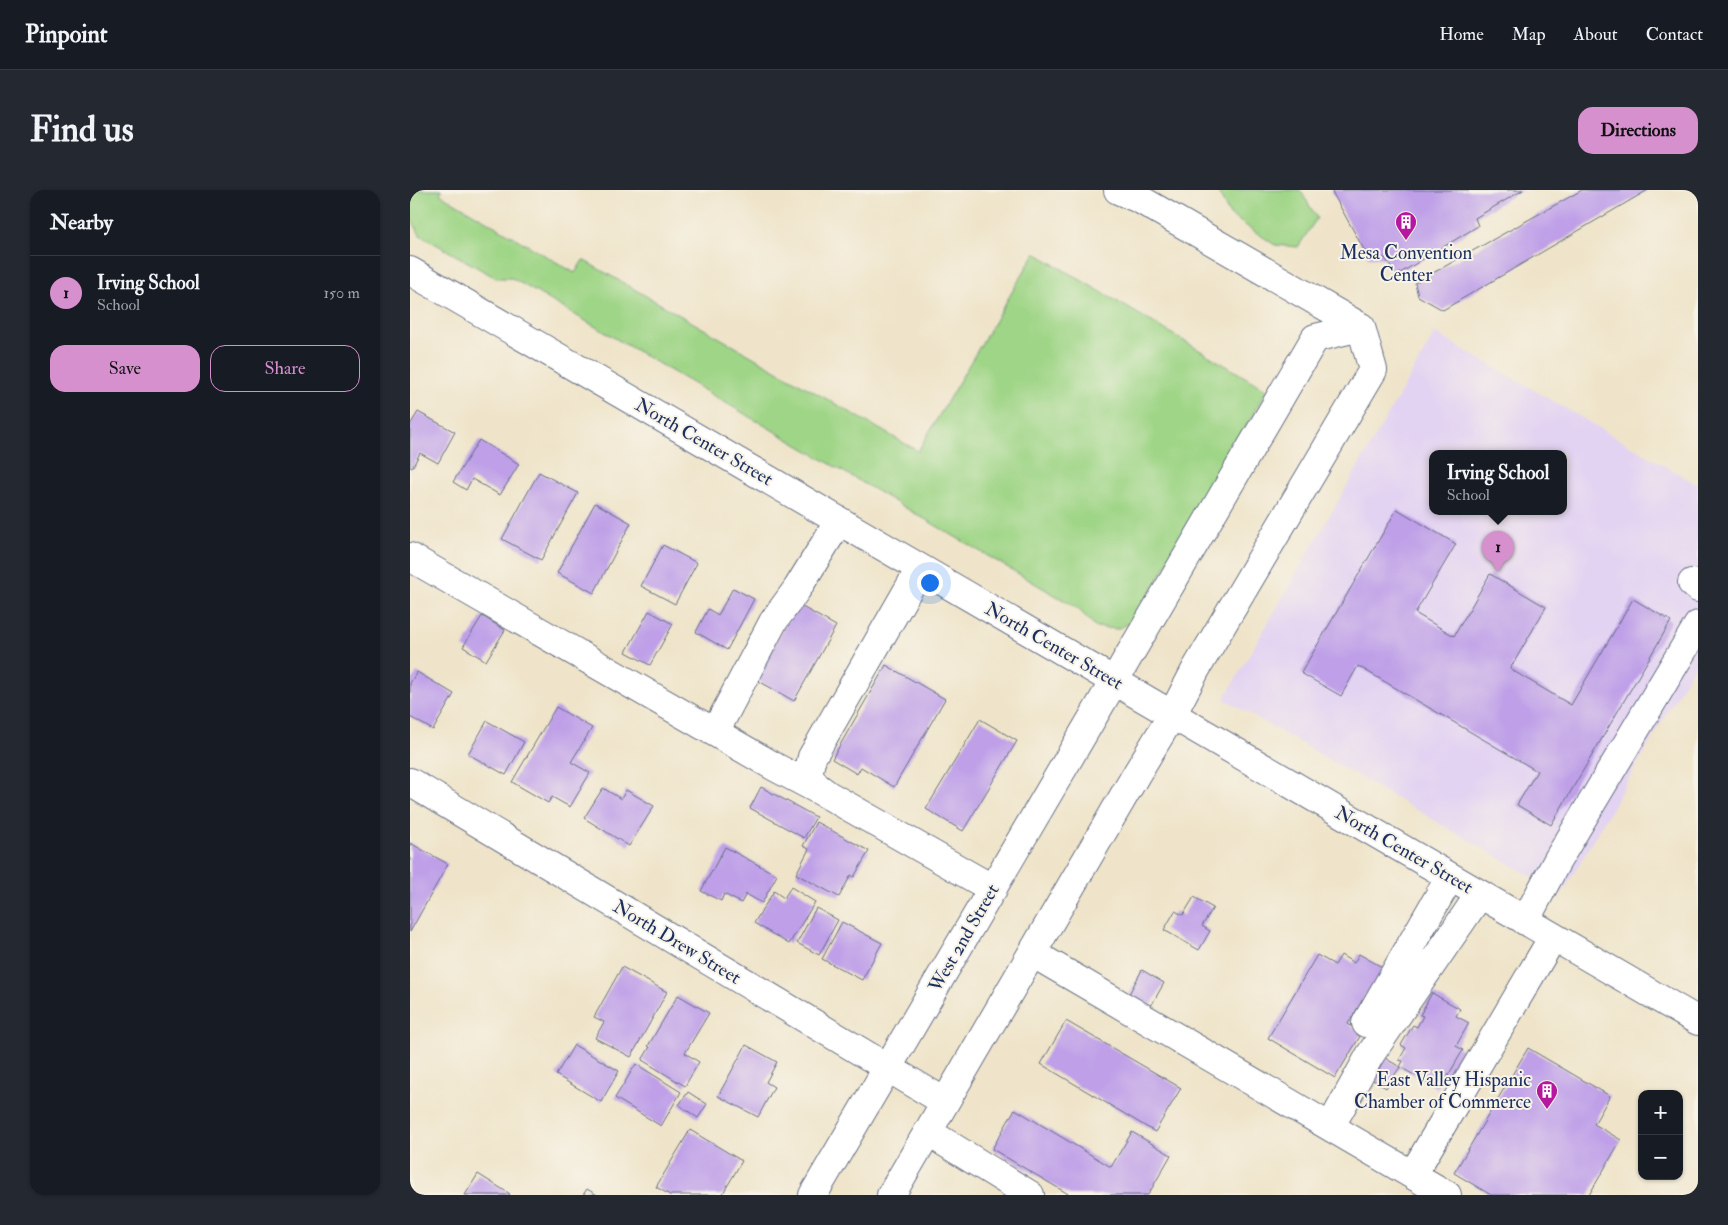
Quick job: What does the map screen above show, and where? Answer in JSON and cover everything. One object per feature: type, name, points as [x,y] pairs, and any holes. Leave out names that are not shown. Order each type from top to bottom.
[{"type":"street","points":[[891,1195],[1172,715],[1196,669],[1373,370],[1361,327],[1141,200],[1118,190]]},
{"type":"street","name":"North Center Street","points":[[410,271],[1698,1021]]},
{"type":"street","name":"West 2nd Street","points":[[813,1195],[1315,338],[1361,327]]},
{"type":"street","points":[[715,732],[773,622],[797,589],[839,521]]},
{"type":"street","points":[[410,557],[993,890]]},
{"type":"street","points":[[828,796],[816,786],[808,774],[812,757],[920,569]]},
{"type":"street","points":[[1525,921],[1557,861],[1698,626]]},
{"type":"street","name":"North Drew Street","points":[[410,782],[945,1102]]},
{"type":"street","points":[[1366,1023],[1450,877]]},
{"type":"street","points":[[1338,1113],[1370,1056],[1480,894]]},
{"type":"street","points":[[1413,1174],[1553,937]]},
{"type":"street","points":[[1032,953],[1447,1195]]},
{"type":"street","points":[[928,1132],[1030,1195]]},
{"type":"shaded area","points":[[1435,333],[1698,485],[1698,659],[1562,894],[1224,699]]},
{"type":"green space","points":[[410,190],[442,190],[440,194],[575,273],[583,260],[918,451],[1035,253],[1267,390],[1134,621],[1117,629],[1096,627],[1077,608],[512,278],[496,278],[420,235],[410,216]]},
{"type":"green space","points":[[1217,190],[1300,190],[1317,218],[1298,247],[1275,245],[1230,215]]},
{"type":"building","name":"Mesa Convention Center","points":[[1331,190],[1523,190],[1475,218],[1478,226],[1397,275],[1385,258],[1368,257]]},
{"type":"building","points":[[1582,190],[1648,190],[1443,310],[1418,296],[1415,283]]},
{"type":"building","points":[[418,412],[455,432],[438,463],[420,453],[412,468],[410,467],[410,425]]},
{"type":"building","points":[[479,440],[519,464],[500,495],[472,479],[466,490],[453,482]]},
{"type":"building","points":[[539,472],[578,493],[541,560],[502,539]]},
{"type":"building","points":[[595,503],[631,523],[594,593],[557,573]]},
{"type":"building","points":[[1397,509],[1456,544],[1415,613],[1454,636],[1490,574],[1546,607],[1510,669],[1571,705],[1633,599],[1671,621],[1551,825],[1517,805],[1537,771],[1358,666],[1341,696],[1301,673]]},
{"type":"building","points":[[663,545],[697,563],[675,604],[641,586]]},
{"type":"building","points":[[733,588],[754,599],[727,650],[696,632],[708,609],[718,615]]},
{"type":"building","points":[[797,604],[836,626],[794,701],[755,679]]},
{"type":"building","points":[[649,611],[673,624],[650,665],[626,652]]},
{"type":"building","points":[[482,616],[505,630],[486,661],[463,647]]},
{"type":"building","points":[[886,665],[945,699],[894,787],[861,767],[857,774],[832,759]]},
{"type":"building","points":[[417,672],[454,694],[433,730],[410,717],[410,683]]},
{"type":"building","points":[[556,707],[592,728],[571,762],[590,773],[570,807],[552,797],[548,803],[512,782]]},
{"type":"building","points":[[980,719],[1017,741],[963,831],[926,809]]},
{"type":"building","points":[[487,721],[524,742],[506,775],[468,754]]},
{"type":"building","points":[[761,787],[816,817],[804,838],[750,808]]},
{"type":"building","points":[[603,788],[621,799],[626,790],[654,806],[629,846],[584,818]]},
{"type":"building","points":[[816,822],[869,851],[854,877],[851,875],[839,897],[796,874],[809,849],[803,846]]},
{"type":"building","points":[[410,843],[448,864],[410,932]]},
{"type":"building","points":[[725,847],[777,875],[762,903],[746,894],[741,903],[724,894],[721,901],[701,891]]},
{"type":"building","points":[[791,887],[815,902],[789,944],[754,923],[774,891],[784,898]]},
{"type":"building","points":[[1194,897],[1213,908],[1202,926],[1210,931],[1199,950],[1164,930],[1175,911],[1183,915]]},
{"type":"building","points":[[816,908],[838,920],[819,955],[797,943]]},
{"type":"building","points":[[842,922],[882,943],[862,980],[822,959]]},
{"type":"building","points":[[1359,954],[1389,971],[1373,998],[1366,994],[1348,1024],[1362,1033],[1335,1078],[1268,1038],[1317,955],[1335,965],[1341,955],[1354,963]]},
{"type":"building","points":[[622,967],[667,992],[631,1057],[595,1038],[604,1022],[594,1017]]},
{"type":"building","points":[[1142,970],[1164,983],[1151,1006],[1129,994]]},
{"type":"building","points":[[1432,993],[1460,1009],[1456,1016],[1469,1023],[1456,1046],[1463,1050],[1445,1081],[1442,1079],[1437,1088],[1400,1067],[1403,1061],[1399,1060],[1406,1048],[1401,1045],[1413,1025],[1417,1027],[1423,1016],[1420,1015]]},
{"type":"building","points":[[678,995],[709,1013],[685,1053],[699,1062],[685,1086],[642,1060],[650,1047],[648,1046]]},
{"type":"building","points":[[1066,1021],[1181,1088],[1155,1132],[1041,1064]]},
{"type":"building","points":[[574,1045],[619,1071],[601,1102],[556,1075]]},
{"type":"building","points":[[746,1045],[777,1062],[766,1082],[774,1087],[758,1117],[718,1096]]},
{"type":"building","name":"East Valley Hispanic Chamber of Commerce","points":[[1528,1048],[1610,1096],[1594,1124],[1621,1140],[1589,1195],[1491,1195],[1454,1173]]},
{"type":"building","points":[[1378,1054],[1400,1067],[1386,1088],[1365,1075]]},
{"type":"building","points":[[636,1064],[681,1092],[661,1126],[615,1098]]},
{"type":"building","points":[[688,1092],[707,1104],[698,1118],[679,1105]]},
{"type":"building","points":[[1015,1109],[1111,1167],[1132,1132],[1171,1155],[1148,1195],[1070,1195],[992,1149]]},
{"type":"building","points":[[690,1130],[742,1161],[722,1195],[670,1195],[656,1187]]},
{"type":"building","points":[[478,1174],[510,1194],[465,1195]]},
{"type":"building","points":[[587,1189],[597,1195],[583,1195]]},
{"type":"place","name":"Mesa Convention Center","points":[[1406,241]]},
{"type":"place","name":"Irving School","points":[[1498,572]]},
{"type":"place","name":"East Valley Hispanic Chamber of Commerce","points":[[1547,1110]]}]
